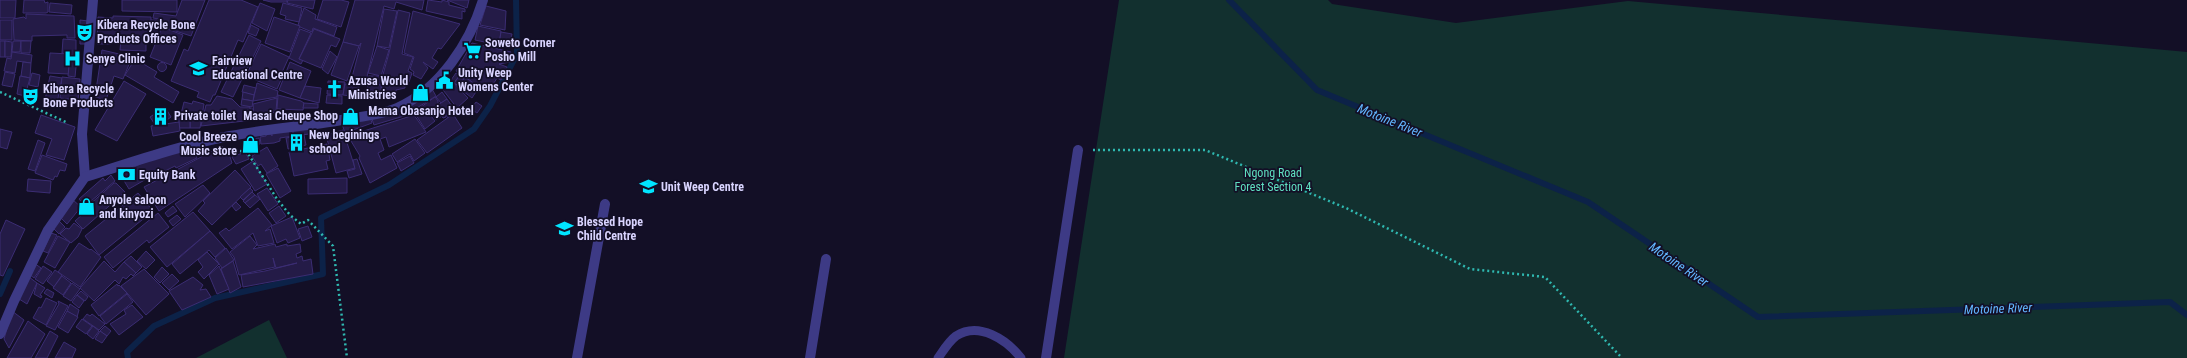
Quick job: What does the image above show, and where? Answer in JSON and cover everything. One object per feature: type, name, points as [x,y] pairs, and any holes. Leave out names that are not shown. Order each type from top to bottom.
[{"type":"street","points":[[0,334],[48,230],[85,177],[82,134],[93,0]]},
{"type":"street","points":[[85,177],[102,174],[160,152],[230,136],[332,122],[397,108],[419,95],[456,56],[468,37],[483,0]]},
{"type":"street","points":[[1046,358],[1078,150]]},
{"type":"street","points":[[577,358],[605,204]]},
{"type":"street","points":[[810,358],[826,259]]},
{"type":"lane","points":[[938,358],[956,336],[968,332],[979,331],[1003,340],[1020,358]]},
{"type":"path","points":[[0,92],[76,127],[82,134]]},
{"type":"path","points":[[230,136],[237,150],[247,152],[290,215],[302,224],[308,220],[333,246],[347,358]]},
{"type":"path","points":[[1078,150],[1205,150],[1346,208],[1470,269],[1545,278],[1622,358]]},
{"type":"green space","name":"Ngong Road Forest Section 4","points":[[1119,0],[1328,0],[1332,4],[1456,23],[1628,1],[2187,52],[2187,358],[1064,358]]},
{"type":"green space","points":[[269,320],[287,358],[196,358]]},
{"type":"building","points":[[0,0],[16,0],[15,18],[0,18]]},
{"type":"building","points":[[24,0],[44,0],[45,3],[48,2],[48,12],[23,13]]},
{"type":"building","points":[[122,0],[177,0],[177,12],[122,11]]},
{"type":"building","points":[[182,0],[205,0],[191,36],[157,25],[159,19],[153,18],[154,13],[176,16]]},
{"type":"building","points":[[209,0],[241,0],[258,7],[243,42],[238,40],[215,95],[213,95],[210,102],[197,97],[199,92],[171,81],[184,49],[188,51]]},
{"type":"building","points":[[263,0],[287,0],[287,2],[271,2]]},
{"type":"building","points":[[288,0],[315,0],[313,9],[287,3]]},
{"type":"building","points":[[323,0],[341,0],[349,2],[341,27],[317,19]]},
{"type":"building","points":[[355,0],[424,0],[422,10],[396,2],[394,9],[384,6],[365,85],[351,81],[361,43],[359,46],[343,42]]},
{"type":"building","points":[[428,0],[442,2],[442,0],[449,2],[449,5],[465,9],[465,12],[462,11],[462,19],[426,11]]},
{"type":"building","points":[[447,0],[469,0],[467,8]]},
{"type":"building","points":[[50,3],[72,5],[71,14],[49,12]]},
{"type":"building","points":[[260,3],[275,9],[267,31],[252,23]]},
{"type":"building","points":[[283,3],[302,8],[299,22],[285,19],[286,16],[280,14]]},
{"type":"building","points":[[486,6],[506,11],[505,30],[480,25]]},
{"type":"building","points":[[304,8],[316,15],[315,19],[337,27],[334,36],[313,28],[312,32],[300,27],[298,25]]},
{"type":"building","points":[[384,9],[397,11],[389,48],[377,46]]},
{"type":"building","points":[[398,10],[410,13],[402,54],[413,57],[408,71],[412,73],[409,82],[382,78]]},
{"type":"building","points":[[413,11],[460,24],[441,49],[438,48],[432,58],[438,62],[433,69],[423,62],[428,68],[421,79],[413,75],[414,72],[410,69],[414,57],[404,53]]},
{"type":"building","points":[[26,14],[74,16],[75,38],[67,38],[67,35],[32,36],[32,41],[14,40],[13,19],[24,17],[26,19]]},
{"type":"building","points":[[113,16],[151,17],[151,36],[146,36],[146,51],[120,50],[121,39],[111,39],[111,44],[97,44],[98,17],[113,18]]},
{"type":"building","points":[[274,17],[300,26],[290,52],[265,43]]},
{"type":"building","points":[[0,20],[12,20],[12,40],[0,40]]},
{"type":"building","name":"Kibera Recycle Bone Products Offices","points":[[80,20],[88,21],[89,44],[80,44]]},
{"type":"building","points":[[151,20],[157,20],[157,37],[150,37]]},
{"type":"building","points":[[251,25],[259,29],[256,36],[248,33]]},
{"type":"building","points":[[478,26],[501,31],[499,45],[475,40]]},
{"type":"building","points":[[162,27],[183,35],[171,65],[150,57]]},
{"type":"building","points":[[300,29],[311,33],[299,59],[303,60],[301,64],[289,58]]},
{"type":"building","points":[[314,29],[340,39],[336,47],[331,45],[321,68],[299,59]]},
{"type":"building","points":[[501,32],[512,34],[509,47],[499,45]]},
{"type":"building","points":[[249,35],[261,41],[233,97],[221,92]]},
{"type":"building","points":[[63,39],[76,40],[76,56],[62,53]]},
{"type":"building","points":[[0,41],[5,41],[5,57],[0,57]]},
{"type":"building","points":[[5,41],[12,42],[11,57],[5,57]]},
{"type":"building","points":[[13,41],[21,41],[20,52],[12,52]]},
{"type":"building","points":[[21,41],[31,41],[30,53],[21,53]]},
{"type":"building","points":[[343,42],[359,46],[347,81],[331,75]]},
{"type":"building","points":[[472,43],[511,52],[510,62],[499,64],[507,67],[501,80],[497,78],[489,91],[479,87],[456,71]]},
{"type":"building","points":[[261,44],[289,57],[279,79],[281,80],[277,89],[246,76]]},
{"type":"building","points":[[377,46],[389,50],[381,76],[368,73]]},
{"type":"building","points":[[102,50],[132,57],[123,79],[114,76],[106,100],[95,97]]},
{"type":"building","points":[[330,51],[337,57],[328,74],[322,69]]},
{"type":"building","points":[[12,52],[32,55],[31,63],[17,61],[15,73],[4,71],[7,58],[11,59]]},
{"type":"building","points":[[50,53],[70,54],[69,74],[48,73]]},
{"type":"building","points":[[70,56],[77,57],[75,77],[68,76]]},
{"type":"building","points":[[135,59],[157,72],[154,77],[179,92],[173,103],[125,75]]},
{"type":"building","points":[[23,62],[31,63],[30,78],[21,76]]},
{"type":"building","points":[[162,62],[167,67],[162,72],[157,67]]},
{"type":"building","points":[[290,62],[311,71],[300,98],[279,90]]},
{"type":"building","points":[[5,72],[15,74],[12,87],[2,85]]},
{"type":"building","points":[[32,73],[40,75],[38,87],[29,85]]},
{"type":"building","points":[[456,73],[460,75],[454,83],[451,80]]},
{"type":"building","points":[[460,75],[464,79],[459,86],[454,83]]},
{"type":"building","points":[[20,76],[30,78],[25,96],[17,94]]},
{"type":"building","points":[[50,76],[62,78],[57,103],[45,100]]},
{"type":"building","points":[[381,76],[381,85],[366,84],[367,77]]},
{"type":"building","points":[[62,77],[80,79],[78,100],[60,98]]},
{"type":"building","points":[[465,77],[479,87],[472,98],[458,87]]},
{"type":"building","points":[[450,79],[468,98],[457,108],[440,86]]},
{"type":"building","points":[[124,81],[146,94],[117,141],[95,130]]},
{"type":"building","points":[[328,81],[345,82],[343,95],[327,94]]},
{"type":"building","points":[[382,82],[405,86],[405,88],[396,90],[396,94],[381,96]]},
{"type":"building","points":[[257,83],[278,91],[277,97],[253,101]]},
{"type":"building","points":[[345,84],[359,85],[358,97],[343,95]]},
{"type":"building","points":[[368,84],[381,85],[381,91],[367,90]]},
{"type":"building","points":[[244,85],[256,88],[254,95],[242,92]]},
{"type":"building","points":[[305,86],[321,88],[319,103],[300,98]]},
{"type":"building","points":[[432,89],[436,96],[412,111],[414,113],[374,125],[372,119]]},
{"type":"building","name":"Kibera Recycle Bone Products","points":[[27,91],[35,94],[33,100],[25,98]]},
{"type":"building","points":[[243,92],[254,95],[253,101],[242,99]]},
{"type":"building","points":[[442,92],[447,99],[441,103],[436,97]]},
{"type":"building","points":[[278,95],[301,101],[304,103],[303,110],[277,109]]},
{"type":"building","points":[[327,95],[342,96],[342,104],[326,103]]},
{"type":"building","points":[[217,96],[232,99],[240,107],[250,107],[250,109],[253,109],[253,120],[201,126],[206,105],[211,105]]},
{"type":"building","points":[[435,97],[438,101],[438,105],[446,117],[443,118],[442,116],[436,120],[433,115],[431,116],[435,121],[425,129],[414,112]]},
{"type":"building","points":[[277,98],[276,112],[254,117],[253,104]]},
{"type":"building","points":[[242,99],[253,101],[252,107],[241,105]]},
{"type":"building","points":[[447,99],[456,112],[448,118],[438,105]]},
{"type":"building","points":[[193,101],[204,104],[200,128],[190,128],[190,118],[181,114],[184,102],[192,104]]},
{"type":"building","points":[[476,102],[482,106],[477,113],[471,109]]},
{"type":"building","points":[[304,103],[318,104],[318,108],[303,108]]},
{"type":"building","name":"Private toilet","points":[[165,107],[171,117],[160,125],[157,122],[154,123],[150,117]]},
{"type":"building","points":[[453,114],[462,128],[427,153],[417,140]]},
{"type":"building","points":[[41,115],[75,127],[64,160],[46,155],[52,139],[35,133]]},
{"type":"building","points":[[414,115],[426,132],[389,147],[386,137],[380,139],[384,150],[378,153],[381,160],[391,155],[397,168],[370,183],[359,158],[360,156],[348,136]]},
{"type":"building","points":[[179,117],[190,118],[190,128],[179,128]]},
{"type":"building","points":[[370,117],[372,123],[345,133],[342,124]]},
{"type":"building","points":[[179,122],[180,131],[153,136],[151,126]]},
{"type":"building","points":[[308,127],[309,134],[294,136],[293,128]]},
{"type":"building","points":[[0,129],[12,132],[7,149],[0,147]]},
{"type":"building","points":[[292,129],[293,136],[280,138],[280,141],[274,143],[261,144],[260,137],[266,136],[266,134],[271,134],[272,136],[272,133]]},
{"type":"building","points":[[343,130],[355,168],[336,173],[326,135]]},
{"type":"building","name":"New beginings school","points":[[304,135],[306,145],[288,149],[286,138]]},
{"type":"building","points":[[259,138],[260,144],[253,145],[250,139]]},
{"type":"building","points":[[415,139],[425,153],[414,161],[410,154],[397,162],[392,154]]},
{"type":"building","points":[[38,140],[45,143],[35,171],[28,169]]},
{"type":"building","points":[[327,144],[330,160],[326,161],[328,169],[294,176],[289,152]]},
{"type":"building","points":[[222,146],[229,154],[232,163],[159,211],[144,187]]},
{"type":"building","points":[[255,146],[258,152],[252,154],[249,148]]},
{"type":"building","points":[[192,147],[197,158],[176,168],[175,166],[149,179],[148,178],[129,189],[120,174],[142,163]]},
{"type":"building","points":[[267,147],[278,166],[267,173],[261,164],[258,166],[252,156]]},
{"type":"building","points":[[245,152],[249,159],[236,164],[232,157]]},
{"type":"building","points":[[42,155],[67,164],[65,171],[60,170],[57,177],[55,176],[53,180],[35,173]]},
{"type":"building","points":[[410,156],[414,163],[401,171],[397,163]]},
{"type":"building","points":[[357,159],[362,174],[349,178],[347,171],[355,169],[353,160]]},
{"type":"building","points":[[253,161],[267,184],[255,191],[241,169]]},
{"type":"building","points":[[278,168],[291,191],[280,198],[266,174]]},
{"type":"building","points":[[235,170],[251,187],[212,225],[198,211],[205,203],[203,201]]},
{"type":"building","points":[[111,175],[115,181],[85,206],[79,199],[103,178],[105,181]]},
{"type":"building","points":[[347,178],[347,193],[308,194],[308,179]]},
{"type":"building","points":[[28,179],[51,181],[50,193],[27,191]]},
{"type":"building","points":[[114,183],[116,183],[125,192],[83,229],[75,221],[83,214],[81,212]]},
{"type":"building","points":[[203,185],[210,193],[185,217],[175,204]]},
{"type":"building","points":[[250,188],[253,191],[243,200],[240,197]]},
{"type":"building","points":[[267,188],[278,204],[268,211],[257,194]]},
{"type":"building","points":[[252,192],[255,195],[245,203],[243,201]]},
{"type":"building","points":[[138,193],[153,211],[99,255],[85,236]]},
{"type":"building","points":[[255,195],[260,199],[250,208],[245,203]]},
{"type":"building","points":[[73,200],[81,207],[67,224],[59,216]]},
{"type":"building","points":[[236,202],[241,207],[236,211],[232,206]]},
{"type":"building","points":[[173,206],[177,211],[168,217],[165,213]]},
{"type":"building","points":[[279,206],[286,216],[276,223],[269,213]]},
{"type":"building","points":[[258,208],[272,225],[265,231],[270,229],[274,243],[258,246],[253,233],[232,249],[219,233],[226,228],[229,231]]},
{"type":"building","points":[[193,212],[210,231],[167,267],[150,247]]},
{"type":"building","points":[[158,213],[169,227],[149,243],[147,240],[113,268],[104,257]]},
{"type":"building","points":[[177,215],[181,219],[173,226],[169,221]]},
{"type":"building","points":[[292,217],[300,238],[288,243],[286,239],[277,243],[271,226]]},
{"type":"building","points":[[6,220],[25,229],[3,276],[0,275],[0,234]]},
{"type":"building","points":[[58,220],[65,227],[59,234],[52,227]]},
{"type":"building","points":[[74,223],[82,229],[78,237],[71,243],[60,234],[66,228],[69,229]]},
{"type":"building","points":[[308,226],[312,237],[302,241],[298,229]]},
{"type":"building","points":[[210,231],[225,248],[215,257],[209,250],[180,274],[172,264]]},
{"type":"building","points":[[51,233],[57,235],[48,253],[43,251]]},
{"type":"building","points":[[58,236],[70,242],[55,268],[44,262]]},
{"type":"building","points":[[250,236],[257,245],[253,249],[275,244],[276,247],[287,244],[287,246],[300,244],[301,252],[296,254],[297,258],[302,256],[303,261],[311,259],[313,274],[243,287],[241,275],[265,271],[297,263],[276,268],[273,258],[275,267],[239,275],[234,257],[230,252]]},
{"type":"building","points":[[79,243],[90,250],[91,249],[101,257],[80,287],[58,272]]},
{"type":"building","points":[[226,248],[234,260],[222,268],[215,258]]},
{"type":"building","points":[[146,251],[155,260],[146,269],[137,261]]},
{"type":"building","points":[[207,252],[219,264],[204,279],[198,272],[203,267],[198,260]]},
{"type":"building","points":[[131,256],[142,267],[136,273],[124,262]]},
{"type":"building","points":[[104,261],[115,272],[124,262],[136,273],[133,276],[131,274],[126,279],[123,277],[119,284],[115,280],[94,301],[80,288]]},
{"type":"building","points":[[233,261],[241,287],[230,293],[221,269]]},
{"type":"building","points":[[34,263],[41,268],[34,278],[29,274]]},
{"type":"building","points":[[43,266],[52,272],[43,284],[35,279]]},
{"type":"building","points":[[219,266],[229,289],[217,294],[209,275]]},
{"type":"building","points":[[162,267],[169,274],[160,283],[154,277]]},
{"type":"building","points":[[144,269],[169,294],[146,315],[121,286]]},
{"type":"building","points":[[55,270],[62,275],[54,287],[47,281]]},
{"type":"building","points":[[172,274],[179,281],[169,290],[162,283]]},
{"type":"building","points":[[62,276],[71,283],[63,295],[53,288]]},
{"type":"building","points":[[29,277],[37,283],[27,304],[16,297]]},
{"type":"building","points":[[193,277],[203,285],[200,290],[206,289],[211,297],[182,310],[169,291]]},
{"type":"building","points":[[37,283],[45,288],[40,295],[42,296],[41,298],[34,294]]},
{"type":"building","points":[[72,283],[80,289],[71,301],[63,296]]},
{"type":"building","points":[[117,284],[127,293],[99,316],[91,305]]},
{"type":"building","points":[[47,289],[54,293],[52,298],[44,293]]},
{"type":"building","points":[[81,291],[88,297],[85,301],[77,295]]},
{"type":"building","points":[[127,294],[133,302],[106,324],[100,316]]},
{"type":"building","points":[[77,295],[84,301],[79,308],[72,302]]},
{"type":"building","points":[[46,298],[57,303],[46,325],[33,318],[39,307],[41,308]]},
{"type":"building","points":[[58,301],[68,306],[55,330],[46,326],[59,304]]},
{"type":"building","points":[[70,304],[79,310],[77,317],[67,311]]},
{"type":"building","points":[[132,305],[143,317],[119,335],[110,324],[126,314],[124,310]]},
{"type":"building","points":[[12,311],[24,320],[9,348],[4,339]]},
{"type":"building","points":[[67,311],[78,317],[68,333],[58,327]]},
{"type":"building","points":[[87,314],[90,316],[92,314],[105,324],[99,330],[83,319]]},
{"type":"building","points":[[82,319],[92,326],[86,334],[76,327]]},
{"type":"building","points":[[28,321],[45,334],[31,358],[7,358]]},
{"type":"building","points":[[93,326],[99,331],[93,339],[87,334]]},
{"type":"building","points":[[105,326],[111,331],[107,336],[100,331]]},
{"type":"building","points":[[50,331],[58,336],[47,358],[35,358]]},
{"type":"building","points":[[100,331],[107,336],[102,343],[95,339]]},
{"type":"building","points":[[64,342],[76,349],[72,358],[55,358]]},
{"type":"waterway","points":[[128,358],[127,352],[154,326],[215,298],[323,274],[321,218],[389,185],[474,129],[490,106],[517,54],[516,0]]},
{"type":"waterway","name":"Motoine River","points":[[1229,0],[1317,90],[1588,202],[1758,317],[2170,302],[2187,315]]},
{"type":"waterway","points":[[0,294],[10,271]]},
{"type":"place","name":"Kibera Recycle Bone Products Offices","points":[[84,32]]},
{"type":"place","name":"Soweto Corner Posho Mill","points":[[472,50]]},
{"type":"place","name":"Senye Clinic","points":[[73,59]]},
{"type":"place","name":"Fairview Educational Centre","points":[[199,68]]},
{"type":"place","name":"Unity Weep Womens Center","points":[[445,80]]},
{"type":"place","name":"Azusa World Ministries","points":[[335,88]]},
{"type":"place","name":"Mama Obasanjo Hotel","points":[[421,92]]},
{"type":"place","name":"Kibera Recycle Bone Products","points":[[30,96]]},
{"type":"place","name":"Private toilet","points":[[161,116]]},
{"type":"place","name":"Masai Cheupe Shop","points":[[351,116]]},
{"type":"place","name":"New beginings school","points":[[296,142]]},
{"type":"place","name":"Cool Breeze Music store","points":[[250,144]]},
{"type":"place","name":"Equity Bank","points":[[126,175]]},
{"type":"place","name":"Unit Weep Centre","points":[[648,187]]},
{"type":"place","name":"Anyole saloon and kinyozi","points":[[86,207]]},
{"type":"place","name":"Blessed Hope Child Centre","points":[[564,229]]}]
